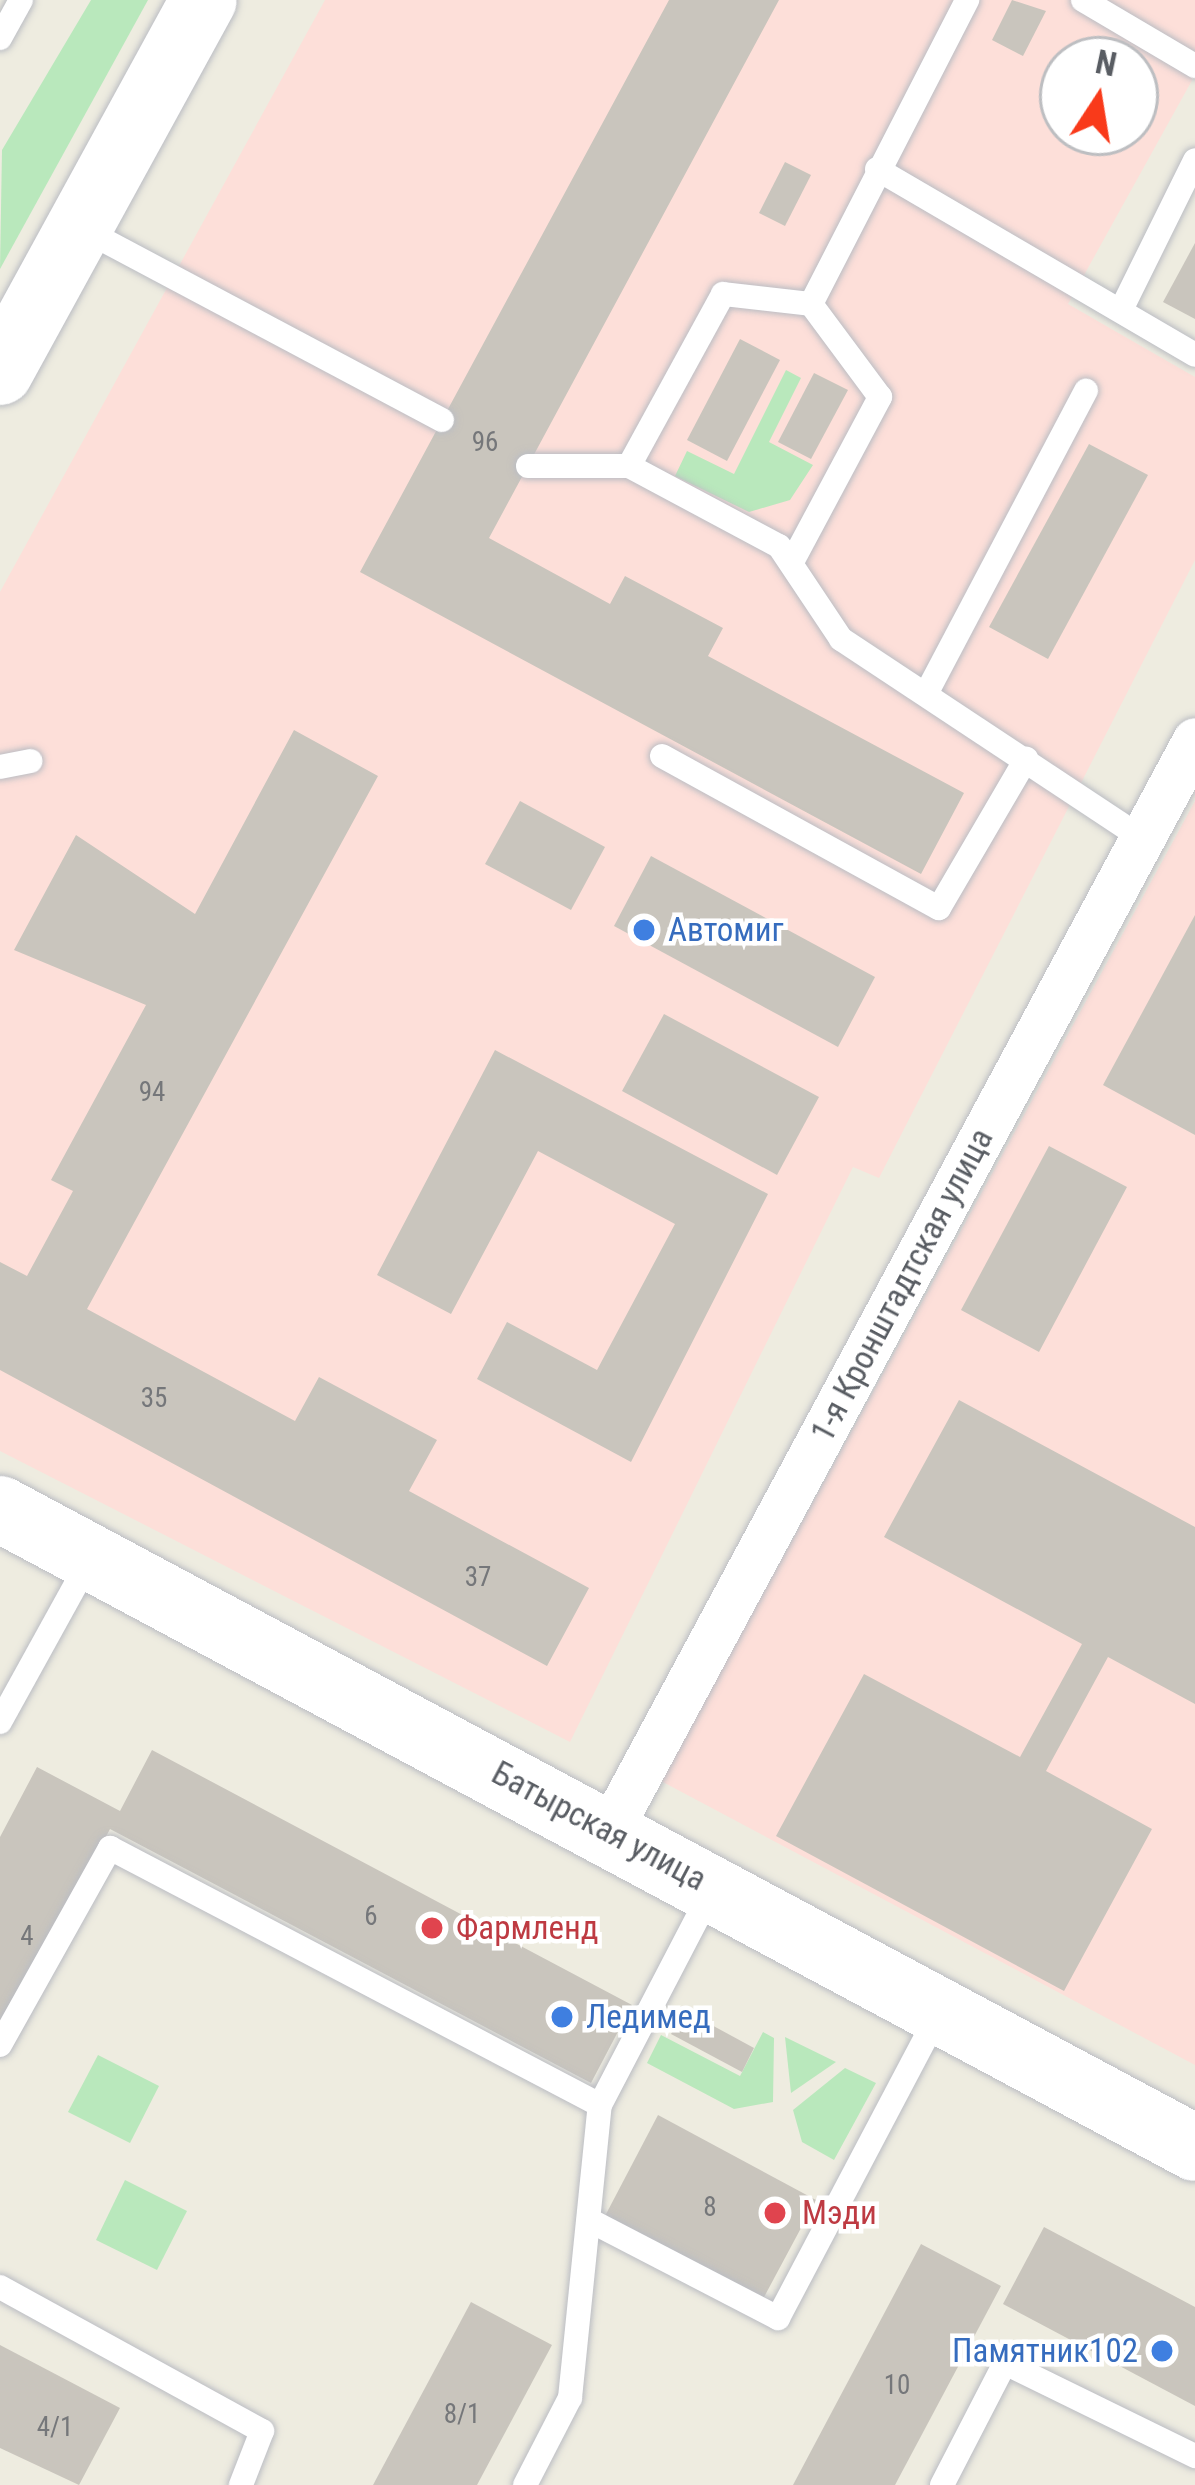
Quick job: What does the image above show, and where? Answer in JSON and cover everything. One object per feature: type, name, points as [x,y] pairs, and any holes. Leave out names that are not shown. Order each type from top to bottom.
[{"type":"street","points":[[0,372],[203,0]]},
{"type":"street","name":"1-я Кронштадтская улица","points":[[608,1831],[1195,740]]},
{"type":"street","name":"Батырская улица","points":[[0,1509],[714,1886],[1195,2148]]},
{"type":"lane","points":[[0,38],[21,0]]},
{"type":"lane","points":[[812,304],[967,0]]},
{"type":"lane","points":[[1083,0],[1195,66]]},
{"type":"lane","points":[[1120,310],[1195,160]]},
{"type":"lane","points":[[878,169],[1195,356]]},
{"type":"lane","points":[[78,227],[442,420]]},
{"type":"lane","points":[[629,466],[723,294],[812,304],[880,397],[793,560]]},
{"type":"lane","points":[[926,694],[1086,391]]},
{"type":"lane","points":[[528,466],[629,466],[793,560],[841,639],[1142,838]]},
{"type":"lane","points":[[662,756],[939,908],[1026,759]]},
{"type":"lane","points":[[0,767],[30,761]]},
{"type":"lane","points":[[0,1722],[91,1557]]},
{"type":"lane","points":[[0,2045],[110,1848],[600,2105]]},
{"type":"lane","points":[[524,2485],[570,2398],[600,2105],[714,1886]]},
{"type":"lane","points":[[589,2220],[778,2318],[940,2011]]},
{"type":"lane","points":[[0,2287],[262,2431],[241,2485]]},
{"type":"lane","points":[[942,2485],[1005,2363],[1195,2456]]},
{"type":"shaded area","points":[[325,0],[1195,0],[1195,75],[1159,140],[1159,36],[1039,36],[1039,156],[1150,156],[1068,304],[1195,377],[1195,560],[879,1178],[853,1167],[570,1742],[0,1451],[0,592]]},
{"type":"shaded area","points":[[1195,801],[1195,2065],[661,1781]]},
{"type":"green space","points":[[91,0],[148,0],[0,269],[2,150]]},
{"type":"green space","points":[[786,370],[801,378],[769,442],[813,465],[790,500],[749,512],[675,476],[687,451],[734,474]]},
{"type":"green space","points":[[763,2032],[774,2038],[773,2102],[734,2109],[647,2063],[661,2035],[740,2076]]},
{"type":"green space","points":[[785,2037],[836,2062],[791,2093]]},
{"type":"green space","points":[[98,2055],[159,2086],[130,2143],[68,2112]]},
{"type":"green space","points":[[845,2068],[876,2083],[834,2160],[802,2142],[793,2110]]},
{"type":"green space","points":[[125,2180],[187,2211],[157,2270],[96,2240]]},
{"type":"building","points":[[669,0],[779,0],[489,538],[610,604],[625,576],[723,628],[708,656],[964,793],[921,874],[360,572]]},
{"type":"building","points":[[1012,0],[1046,11],[1023,56],[992,40]]},
{"type":"building","points":[[785,162],[811,175],[785,226],[759,213]]},
{"type":"building","points":[[1195,243],[1195,319],[1163,302]]},
{"type":"building","points":[[740,339],[780,360],[727,461],[687,440]]},
{"type":"building","points":[[814,373],[848,390],[811,459],[778,442]]},
{"type":"building","points":[[1089,444],[1148,475],[1048,659],[989,627]]},
{"type":"building","points":[[294,730],[378,776],[87,1309],[295,1421],[319,1377],[437,1440],[409,1491],[589,1588],[547,1666],[0,1370],[0,1262],[27,1276],[73,1191],[51,1180],[146,1005],[14,950],[76,835],[195,914]]},
{"type":"building","points":[[520,801],[605,847],[571,910],[485,864]]},
{"type":"building","points":[[651,856],[875,977],[838,1047],[614,926]]},
{"type":"building","points":[[1195,915],[1195,1135],[1103,1085]]},
{"type":"building","points":[[664,1014],[819,1097],[777,1175],[622,1091]]},
{"type":"building","points":[[495,1050],[768,1194],[631,1462],[477,1379],[507,1322],[597,1370],[675,1224],[538,1151],[451,1314],[377,1275]]},
{"type":"building","points":[[1049,1146],[1127,1187],[1039,1352],[961,1310]]},
{"type":"building","points":[[959,1400],[1195,1527],[1195,1704],[1108,1657],[1046,1771],[1152,1829],[1064,1991],[776,1836],[864,1674],[1020,1757],[1082,1644],[884,1537]]},
{"type":"building","points":[[152,1750],[632,2005],[591,2083],[110,1829],[0,2036],[0,1837],[37,1767],[120,1811]]},
{"type":"building","points":[[684,2010],[754,2048],[742,2072],[671,2034]]},
{"type":"building","points":[[658,2115],[816,2200],[763,2299],[605,2216]]},
{"type":"building","points":[[1044,2227],[1195,2307],[1195,2406],[1003,2304]]},
{"type":"building","points":[[921,2244],[1001,2286],[895,2485],[793,2485]]},
{"type":"building","points":[[471,2302],[552,2345],[477,2485],[373,2485]]},
{"type":"building","points":[[0,2345],[120,2408],[79,2485],[0,2448]]},
{"type":"place","name":"Автомиг","points":[[644,930]]},
{"type":"place","name":"Фармленд","points":[[432,1928]]},
{"type":"place","name":"Ледимед","points":[[562,2017]]},
{"type":"place","name":"Мэди","points":[[775,2213]]},
{"type":"place","name":"Памятник102","points":[[1162,2351]]}]
